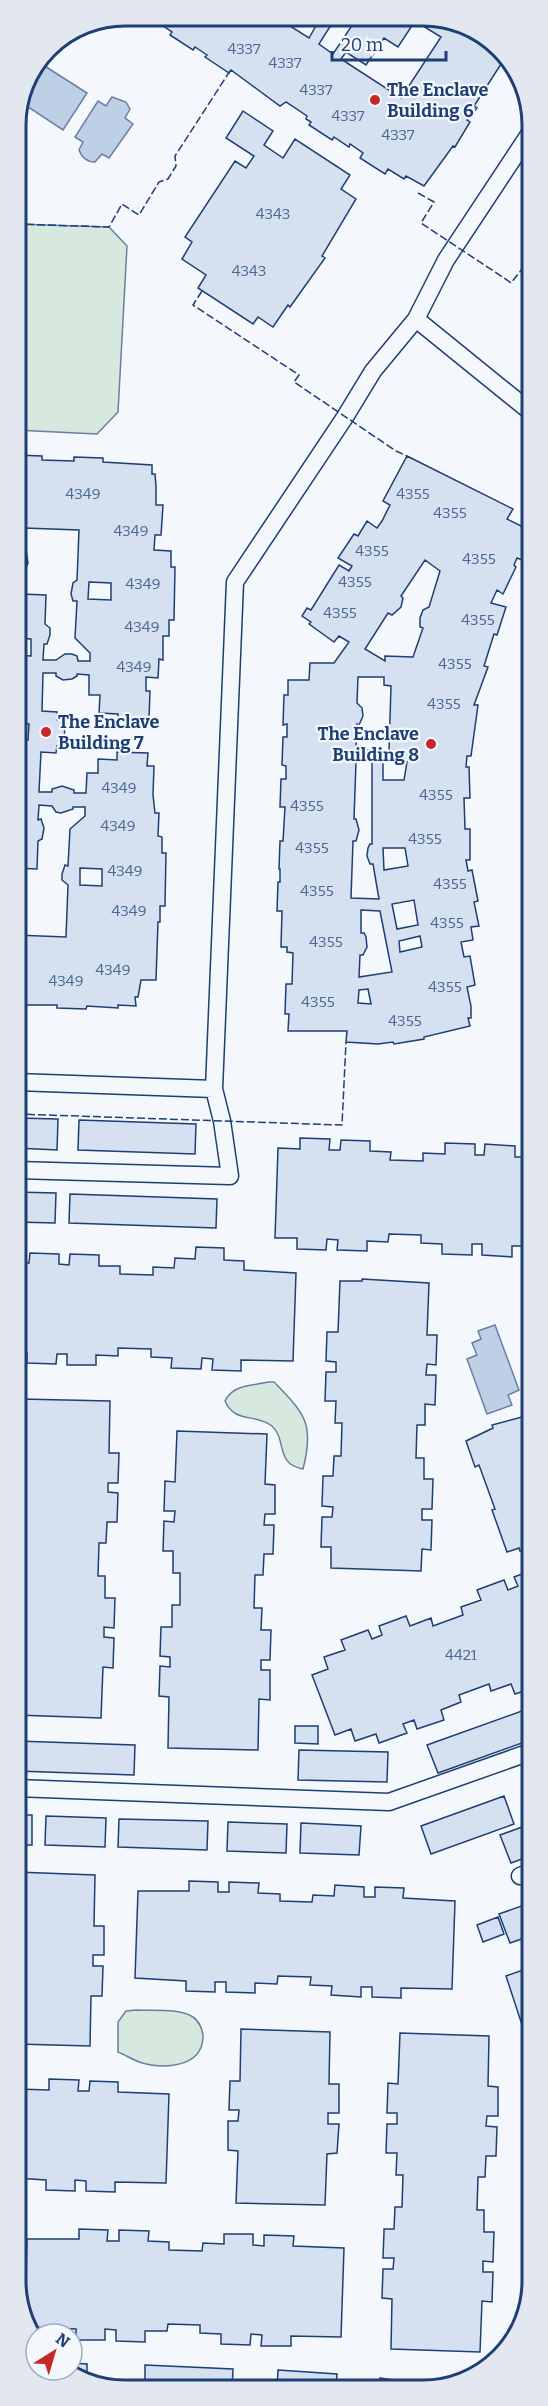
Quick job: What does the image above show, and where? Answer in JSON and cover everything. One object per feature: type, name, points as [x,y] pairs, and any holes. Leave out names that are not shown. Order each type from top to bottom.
[{"type":"lane","points":[[26,1170],[230,1176],[222,1121],[214,1089],[235,582],[373,371],[416,319],[446,260],[522,145]]},
{"type":"lane","points":[[416,319],[522,404]]},
{"type":"lane","points":[[26,1082],[214,1089]]},
{"type":"lane","points":[[26,1788],[389,1802],[522,1755]]},
{"type":"shaded area","points":[[26,224],[109,227],[127,246],[118,412],[97,434],[26,431]]},
{"type":"shaded area","points":[[274,1382],[293,1402],[304,1420],[308,1440],[303,1469],[288,1462],[272,1426],[266,1422],[234,1413],[225,1401],[233,1391],[249,1385]]},
{"type":"shaded area","points":[[126,2011],[174,2011],[193,2017],[199,2023],[203,2034],[201,2048],[188,2061],[169,2066],[139,2062],[118,2052],[118,2022]]},
{"type":"water","points":[[45,66],[87,93],[63,130],[28,107],[36,81]]},
{"type":"water","points":[[112,97],[126,102],[130,109],[125,118],[133,124],[109,158],[102,154],[95,162],[90,161],[83,157],[79,150],[83,142],[75,137],[98,101],[106,106]]},
{"type":"water","points":[[495,1325],[519,1390],[508,1395],[512,1405],[487,1414],[467,1359],[477,1355],[472,1343],[481,1339],[478,1331]]},
{"type":"building","name":"The Enclave Building 6","points":[[163,26],[290,26],[309,38],[316,26],[330,26],[319,44],[333,54],[351,27],[350,26],[412,26],[398,47],[384,38],[366,65],[346,52],[341,59],[401,98],[441,37],[423,26],[442,27],[461,33],[489,50],[502,65],[474,106],[477,108],[467,120],[470,122],[455,147],[453,146],[424,186],[406,176],[404,179],[388,169],[385,174],[360,158],[363,153],[350,144],[349,147],[334,137],[332,140],[309,125],[311,122],[306,119],[307,116],[286,102],[280,106],[231,70],[229,73],[205,57],[207,55],[195,47],[193,50],[170,35],[172,32]]},
{"type":"building","points":[[243,111],[273,131],[264,145],[283,158],[295,139],[350,175],[341,189],[356,199],[322,256],[325,258],[273,327],[258,317],[253,324],[198,288],[206,275],[182,259],[192,242],[185,237],[235,161],[246,168],[254,156],[226,138]]},
{"type":"building","name":"The Enclave Building 7","points":[[26,455],[42,456],[42,460],[74,461],[74,457],[103,458],[103,462],[152,465],[152,474],[155,474],[156,505],[163,505],[161,535],[155,535],[154,550],[171,551],[171,567],[175,567],[174,620],[169,620],[169,636],[163,636],[163,660],[159,659],[158,678],[146,677],[146,691],[150,691],[149,719],[118,718],[118,714],[99,713],[100,695],[89,695],[89,675],[77,674],[72,679],[63,680],[56,676],[56,673],[43,673],[42,711],[57,712],[57,720],[65,720],[64,747],[57,746],[56,753],[41,752],[39,792],[52,792],[52,789],[62,786],[74,790],[74,793],[86,793],[87,773],[98,773],[98,759],[117,760],[117,752],[148,753],[147,766],[154,766],[153,795],[155,813],[159,813],[158,836],[162,837],[162,853],[166,853],[165,906],[160,906],[160,922],[158,922],[156,980],[141,980],[138,997],[135,997],[136,1006],[118,1005],[118,1008],[87,1006],[86,1009],[57,1008],[57,1005],[26,1005],[26,935],[66,937],[68,885],[62,880],[62,874],[65,865],[68,866],[70,829],[85,816],[85,807],[73,807],[61,813],[56,812],[52,806],[39,805],[38,820],[41,819],[44,828],[42,839],[38,841],[37,869],[26,868],[26,740],[28,740],[29,724],[26,724],[26,656],[31,656],[31,639],[26,639],[26,594],[46,595],[45,624],[50,628],[50,635],[47,644],[44,644],[43,660],[56,660],[65,654],[72,654],[77,656],[78,661],[90,661],[90,653],[75,638],[77,601],[73,601],[71,594],[73,583],[77,580],[79,530],[26,528]],"holes":[[[89,582],[111,583],[111,600],[88,599]],[[80,868],[102,869],[102,886],[80,885]]]},
{"type":"building","name":"The Enclave Building 8","points":[[407,456],[513,509],[507,519],[521,526],[522,524],[522,560],[517,558],[514,565],[516,567],[503,594],[497,590],[491,603],[506,607],[497,635],[494,634],[484,666],[488,667],[474,705],[478,705],[471,756],[467,756],[470,798],[464,798],[465,829],[470,829],[470,860],[466,860],[468,871],[472,870],[478,901],[474,902],[479,926],[471,927],[473,940],[461,942],[464,957],[470,956],[475,985],[467,987],[471,1006],[471,1018],[468,1018],[470,1026],[424,1037],[424,1039],[378,1044],[346,1042],[347,1031],[288,1031],[289,1014],[285,1014],[286,984],[292,984],[293,953],[287,952],[287,947],[281,947],[282,911],[277,911],[280,841],[283,841],[285,807],[280,807],[281,779],[286,779],[286,766],[282,765],[283,737],[287,737],[287,724],[283,725],[284,695],[288,695],[288,680],[309,680],[310,663],[334,663],[349,642],[339,636],[334,642],[302,616],[307,608],[311,610],[339,565],[349,571],[352,566],[338,558],[354,534],[358,536],[367,521],[377,528],[390,505],[383,501]],"holes":[[[425,560],[440,571],[429,607],[423,610],[420,618],[420,627],[423,628],[413,657],[385,656],[385,661],[365,649],[388,613],[392,615],[401,607],[403,598],[401,596]],[[358,677],[384,677],[384,685],[391,686],[389,751],[356,750],[357,724],[359,725],[363,716],[362,708],[357,703]],[[372,761],[372,844],[368,848],[367,856],[370,864],[373,864],[379,899],[351,898],[353,841],[356,841],[359,830],[356,819],[354,819],[356,762]],[[383,762],[407,762],[404,780],[383,780]],[[383,848],[405,848],[408,866],[384,870]],[[414,900],[418,925],[397,929],[392,904]],[[361,910],[380,911],[392,972],[359,977],[360,955],[363,955],[367,947],[366,937],[364,933],[361,933]],[[420,936],[422,947],[400,952],[399,941]],[[368,989],[371,1004],[358,1003],[359,990]]]},
{"type":"building","points":[[26,1118],[58,1119],[57,1150],[26,1148]]},
{"type":"building","points":[[79,1120],[196,1124],[195,1154],[78,1150]]},
{"type":"building","points":[[300,1138],[330,1139],[329,1150],[340,1150],[341,1140],[370,1141],[370,1151],[391,1152],[390,1160],[423,1161],[423,1153],[445,1154],[445,1143],[475,1144],[475,1155],[484,1155],[485,1144],[515,1146],[515,1157],[522,1157],[522,1246],[512,1246],[512,1257],[482,1255],[482,1244],[472,1244],[472,1255],[442,1254],[442,1244],[421,1243],[421,1235],[389,1234],[388,1242],[367,1241],[367,1251],[337,1250],[338,1240],[327,1239],[326,1250],[297,1249],[297,1238],[275,1238],[278,1148],[300,1149]]},
{"type":"building","points":[[26,1192],[56,1193],[55,1223],[26,1222]]},
{"type":"building","points":[[70,1194],[217,1199],[216,1228],[69,1223]]},
{"type":"building","points":[[196,1247],[224,1248],[224,1260],[244,1261],[244,1270],[296,1273],[293,1361],[241,1360],[241,1371],[212,1370],[213,1359],[202,1358],[201,1369],[171,1368],[172,1358],[151,1357],[151,1349],[118,1348],[118,1356],[96,1355],[96,1365],[67,1365],[67,1354],[57,1354],[56,1364],[27,1363],[26,1263],[29,1263],[30,1253],[59,1254],[59,1264],[69,1265],[70,1254],[99,1255],[99,1266],[120,1266],[120,1274],[153,1275],[153,1267],[174,1268],[175,1258],[195,1259]]},
{"type":"building","points":[[362,1279],[429,1283],[427,1335],[437,1335],[436,1365],[427,1364],[426,1375],[436,1375],[435,1405],[425,1404],[425,1425],[417,1425],[416,1458],[424,1458],[424,1479],[433,1479],[432,1509],[422,1509],[422,1520],[432,1520],[431,1550],[422,1549],[421,1571],[331,1568],[331,1547],[321,1547],[322,1517],[332,1517],[333,1507],[322,1506],[323,1476],[333,1476],[334,1456],[341,1456],[342,1423],[335,1423],[336,1401],[325,1401],[326,1372],[336,1372],[336,1362],[326,1361],[327,1332],[338,1332],[340,1281],[362,1281]]},
{"type":"building","points":[[26,1399],[110,1401],[109,1453],[119,1453],[118,1483],[108,1483],[108,1492],[118,1493],[117,1522],[107,1522],[106,1543],[99,1543],[98,1576],[105,1576],[105,1598],[115,1598],[114,1628],[104,1627],[104,1637],[114,1638],[113,1668],[103,1667],[101,1718],[26,1715]]},
{"type":"building","points":[[522,1417],[522,1550],[520,1551],[519,1548],[507,1552],[479,1465],[475,1467],[466,1441],[493,1428],[492,1425]]},
{"type":"building","points":[[177,1431],[267,1434],[265,1484],[275,1485],[275,1514],[265,1514],[264,1525],[274,1525],[273,1554],[264,1554],[263,1575],[255,1575],[254,1608],[262,1608],[261,1630],[271,1630],[270,1660],[261,1660],[261,1670],[270,1670],[270,1700],[259,1699],[258,1750],[168,1748],[169,1697],[159,1696],[160,1666],[170,1667],[170,1657],[160,1656],[161,1627],[172,1627],[172,1605],[180,1605],[180,1573],[173,1573],[173,1551],[163,1551],[164,1521],[174,1522],[175,1511],[164,1511],[165,1481],[175,1482]]},
{"type":"building","points":[[522,1574],[522,1692],[515,1694],[511,1684],[491,1691],[489,1684],[459,1695],[461,1702],[441,1710],[444,1720],[417,1729],[414,1720],[403,1724],[407,1733],[379,1743],[376,1734],[355,1741],[351,1729],[335,1735],[312,1675],[328,1669],[324,1657],[345,1650],[341,1640],[368,1630],[372,1639],[382,1635],[379,1626],[406,1616],[410,1626],[431,1618],[433,1626],[463,1615],[461,1607],[481,1600],[477,1590],[504,1580],[508,1590],[518,1586],[514,1577]]},
{"type":"building","points":[[522,1711],[522,1743],[438,1773],[427,1745]]},
{"type":"building","points":[[295,1726],[318,1726],[318,1744],[295,1743]]},
{"type":"building","points":[[26,1741],[135,1745],[134,1775],[26,1771]]},
{"type":"building","points":[[299,1750],[388,1752],[387,1782],[298,1780]]},
{"type":"building","points":[[504,1796],[514,1824],[431,1854],[421,1826]]},
{"type":"building","points":[[26,1815],[32,1815],[32,1845],[26,1845]]},
{"type":"building","points":[[46,1816],[106,1818],[105,1847],[45,1845]]},
{"type":"building","points":[[119,1819],[208,1821],[207,1850],[118,1847]]},
{"type":"building","points":[[228,1822],[287,1824],[286,1853],[227,1851]]},
{"type":"building","points":[[301,1823],[361,1826],[359,1855],[300,1853]]},
{"type":"building","points":[[522,1827],[522,1859],[511,1863],[500,1835]]},
{"type":"building","points":[[26,1872],[95,1875],[94,1926],[104,1926],[104,1955],[93,1955],[93,1966],[103,1966],[102,1996],[91,1996],[90,2046],[26,2044]]},
{"type":"building","points":[[189,1881],[218,1882],[218,1892],[229,1892],[229,1882],[259,1883],[258,1893],[280,1894],[280,1901],[312,1902],[313,1895],[334,1896],[335,1885],[364,1887],[364,1897],[375,1897],[375,1887],[404,1888],[403,1898],[455,1901],[452,1989],[401,1988],[401,1998],[372,1997],[372,1987],[361,1987],[361,1997],[331,1995],[332,1986],[310,1985],[311,1977],[278,1976],[277,1984],[255,1983],[255,1993],[226,1992],[226,1982],[215,1982],[215,1992],[186,1991],[186,1981],[135,1978],[138,1891],[189,1891]]},
{"type":"building","points":[[522,1906],[522,1939],[510,1943],[499,1914]]},
{"type":"building","points":[[498,1917],[504,1934],[483,1942],[477,1925]]},
{"type":"building","points":[[522,1970],[522,2025],[506,1976]]},
{"type":"building","points":[[241,2029],[330,2032],[329,2084],[339,2084],[339,2113],[328,2113],[328,2124],[339,2124],[337,2153],[327,2154],[325,2205],[236,2203],[238,2151],[228,2150],[228,2121],[238,2121],[239,2110],[229,2110],[230,2081],[240,2081]]},
{"type":"building","points":[[400,2033],[489,2036],[488,2086],[498,2087],[498,2116],[487,2116],[486,2126],[497,2127],[496,2156],[486,2156],[485,2177],[478,2177],[477,2210],[484,2210],[484,2232],[494,2232],[493,2262],[483,2261],[483,2272],[493,2272],[492,2302],[482,2301],[480,2352],[391,2349],[392,2299],[382,2298],[383,2269],[393,2269],[394,2258],[383,2258],[384,2229],[394,2229],[395,2207],[402,2207],[403,2175],[396,2175],[397,2153],[386,2153],[387,2124],[397,2124],[397,2113],[387,2113],[388,2083],[398,2084]]},
{"type":"building","points":[[49,2079],[79,2080],[78,2091],[89,2091],[90,2081],[118,2082],[118,2092],[169,2094],[166,2183],[115,2182],[115,2192],[86,2191],[86,2181],[75,2180],[75,2191],[46,2190],[46,2180],[26,2179],[26,2089],[49,2090]]},
{"type":"building","points":[[79,2229],[108,2230],[107,2241],[119,2241],[119,2230],[149,2231],[148,2241],[169,2242],[169,2250],[202,2251],[203,2243],[224,2244],[224,2234],[253,2234],[253,2245],[264,2246],[264,2235],[294,2236],[293,2246],[344,2248],[341,2337],[291,2336],[291,2346],[261,2346],[262,2335],[251,2334],[250,2345],[221,2344],[221,2334],[200,2333],[200,2325],[168,2324],[167,2331],[145,2331],[145,2342],[116,2341],[116,2330],[105,2329],[105,2340],[84,2340],[84,2322],[35,2322],[26,2294],[27,2239],[79,2239]]},
{"type":"building","points":[[84,2364],[87,2364],[87,2372],[84,2371]]},
{"type":"building","points":[[145,2365],[233,2369],[232,2380],[145,2380]]},
{"type":"building","points":[[278,2370],[337,2374],[337,2380],[277,2380]]},
{"type":"fence","points":[[26,224],[109,227],[122,204],[139,215],[159,182],[168,179],[176,166],[175,156],[230,71]]},
{"type":"fence","points":[[418,193],[434,202],[421,223],[511,283],[522,269]]},
{"type":"fence","points":[[202,291],[193,305],[299,375],[294,382],[396,451],[407,456]]},
{"type":"fence","points":[[26,1114],[342,1125],[346,1042]]},
{"type":"place","name":"The Enclave Building 6","points":[[375,100]]},
{"type":"place","name":"The Enclave Building 7","points":[[46,732]]},
{"type":"place","name":"The Enclave Building 8","points":[[431,744]]}]
